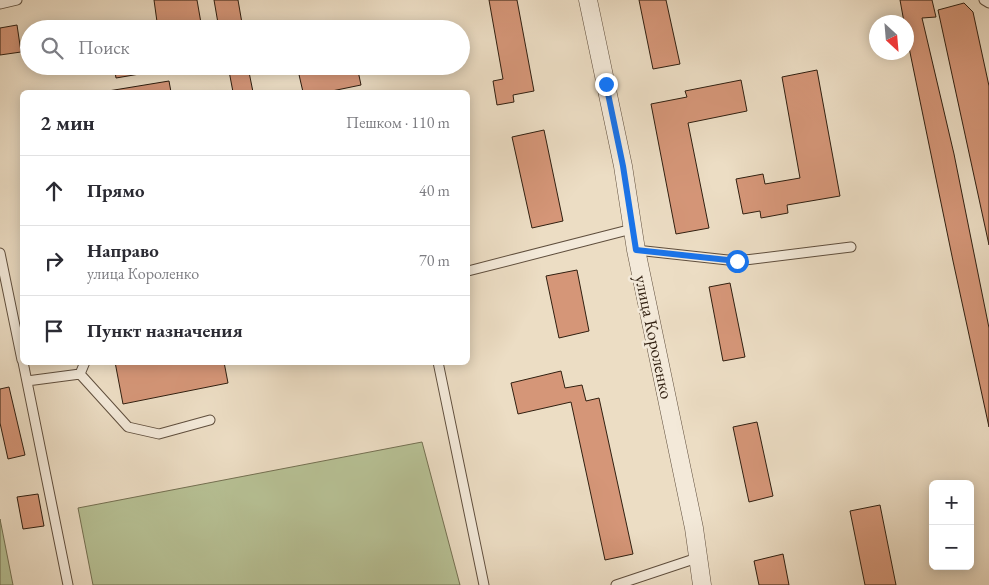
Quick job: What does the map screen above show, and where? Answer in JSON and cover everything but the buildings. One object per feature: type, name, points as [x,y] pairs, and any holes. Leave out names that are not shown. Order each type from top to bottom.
[{"type":"street","name":"улица Короленко","points":[[588,0],[623,166],[636,250],[694,528],[702,585]]},
{"type":"lane","points":[[0,4],[17,0]]},
{"type":"lane","points":[[984,0],[989,3]]},
{"type":"lane","points":[[470,270],[632,229]]},
{"type":"lane","points":[[636,250],[737,261],[851,247]]},
{"type":"lane","points":[[0,253],[3,281],[20,349]]},
{"type":"lane","points":[[24,365],[68,585]]},
{"type":"lane","points":[[80,374],[83,365]]},
{"type":"lane","points":[[439,365],[484,585]]},
{"type":"lane","points":[[27,381],[80,374]]},
{"type":"lane","points":[[80,374],[128,426],[159,434],[210,420]]},
{"type":"lane","points":[[616,585],[697,558]]},
{"type":"green space","points":[[422,442],[460,585],[93,585],[78,508]]},
{"type":"green space","points":[[0,519],[13,585],[0,585]]},
{"type":"route","points":[[606,84],[623,166],[636,250],[737,261]]}]
